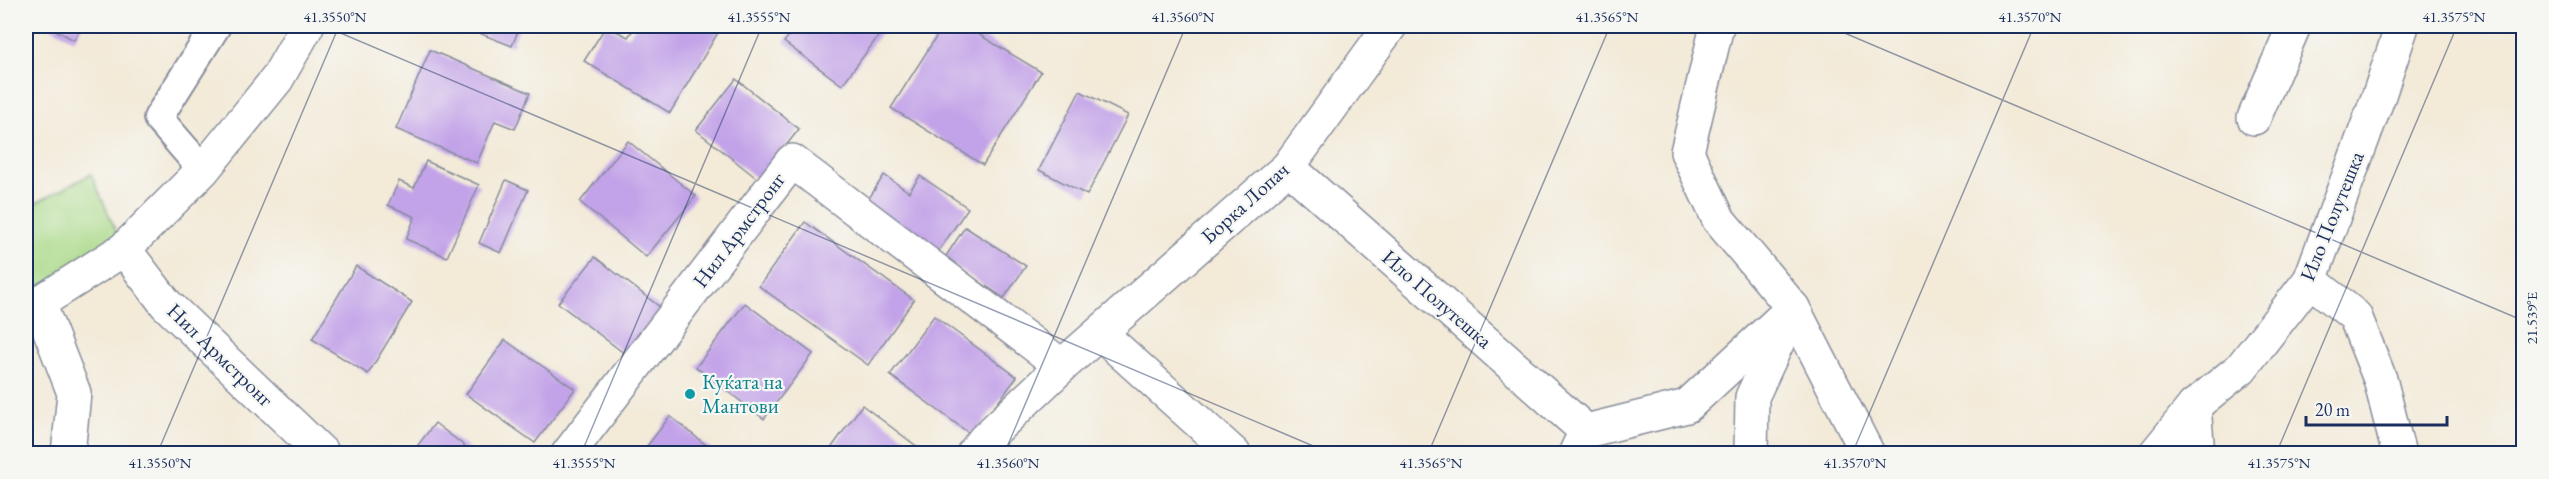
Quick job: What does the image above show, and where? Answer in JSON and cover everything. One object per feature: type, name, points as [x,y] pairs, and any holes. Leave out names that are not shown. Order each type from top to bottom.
[{"type":"street","points":[[68,453],[74,393],[32,305],[124,249],[203,170],[277,79],[307,26]]},
{"type":"street","name":"Борка Лопач","points":[[973,453],[1062,366],[1288,167],[1390,26]]},
{"type":"street","points":[[1717,26],[1688,152],[1719,220],[1794,308],[1868,453]]},
{"type":"street","points":[[2254,117],[2294,26]]},
{"type":"street","name":"Ило Полутешка","points":[[2155,453],[2194,406],[2241,368],[2310,280],[2379,95],[2402,26]]},
{"type":"street","name":"Нил Армстронг","points":[[568,453],[792,161],[1062,366]]},
{"type":"street","name":"Ило Полутешка","points":[[1288,167],[1581,442],[1687,406],[1794,308]]},
{"type":"street","name":"Нил Армстронг","points":[[124,249],[166,304],[323,453]]},
{"type":"street","points":[[2310,280],[2355,316],[2380,379],[2398,453]]},
{"type":"street","points":[[1751,453],[1752,397],[1794,308]]},
{"type":"street","points":[[1100,333],[1234,453]]},
{"type":"street","points":[[2194,406],[2197,443],[2194,453]]},
{"type":"lane","points":[[203,170],[158,118],[216,26]]},
{"type":"green space","points":[[91,174],[124,249],[26,308],[26,208]]},
{"type":"building","points":[[48,26],[82,26],[74,40]]},
{"type":"building","points":[[461,26],[520,26],[512,46]]},
{"type":"building","points":[[606,26],[628,37],[636,26],[722,26],[670,113],[584,61]]},
{"type":"building","points":[[796,26],[886,26],[842,85],[784,42]]},
{"type":"building","points":[[943,26],[965,26],[1041,72],[983,165],[891,108]]},
{"type":"building","points":[[430,50],[530,93],[515,129],[495,121],[477,163],[396,129]]},
{"type":"building","points":[[736,79],[799,129],[759,180],[696,130]]},
{"type":"building","points":[[1080,91],[1128,115],[1087,195],[1039,170]]},
{"type":"building","points":[[628,141],[696,196],[646,257],[580,202]]},
{"type":"building","points":[[426,161],[479,185],[447,257],[406,239],[415,217],[388,205],[399,181],[414,188]]},
{"type":"building","points":[[884,175],[909,192],[920,176],[968,208],[936,255],[864,206]]},
{"type":"building","points":[[506,180],[528,190],[501,253],[479,243]]},
{"type":"building","points":[[805,222],[914,300],[868,365],[759,286]]},
{"type":"building","points":[[965,227],[1026,266],[1004,298],[944,259]]},
{"type":"building","points":[[595,257],[665,311],[629,357],[558,303]]},
{"type":"building","points":[[356,266],[412,302],[368,374],[312,339]]},
{"type":"building","points":[[745,303],[813,354],[764,419],[696,367]]},
{"type":"building","points":[[934,316],[1017,377],[973,436],[890,375]]},
{"type":"building","points":[[505,340],[575,389],[535,443],[466,394]]},
{"type":"building","points":[[862,405],[927,454],[827,454]]},
{"type":"building","points":[[670,416],[717,454],[641,454]]},
{"type":"building","points":[[435,423],[475,454],[411,454]]},
{"type":"place","name":"Куќата на Мантови","points":[[690,394]]}]
